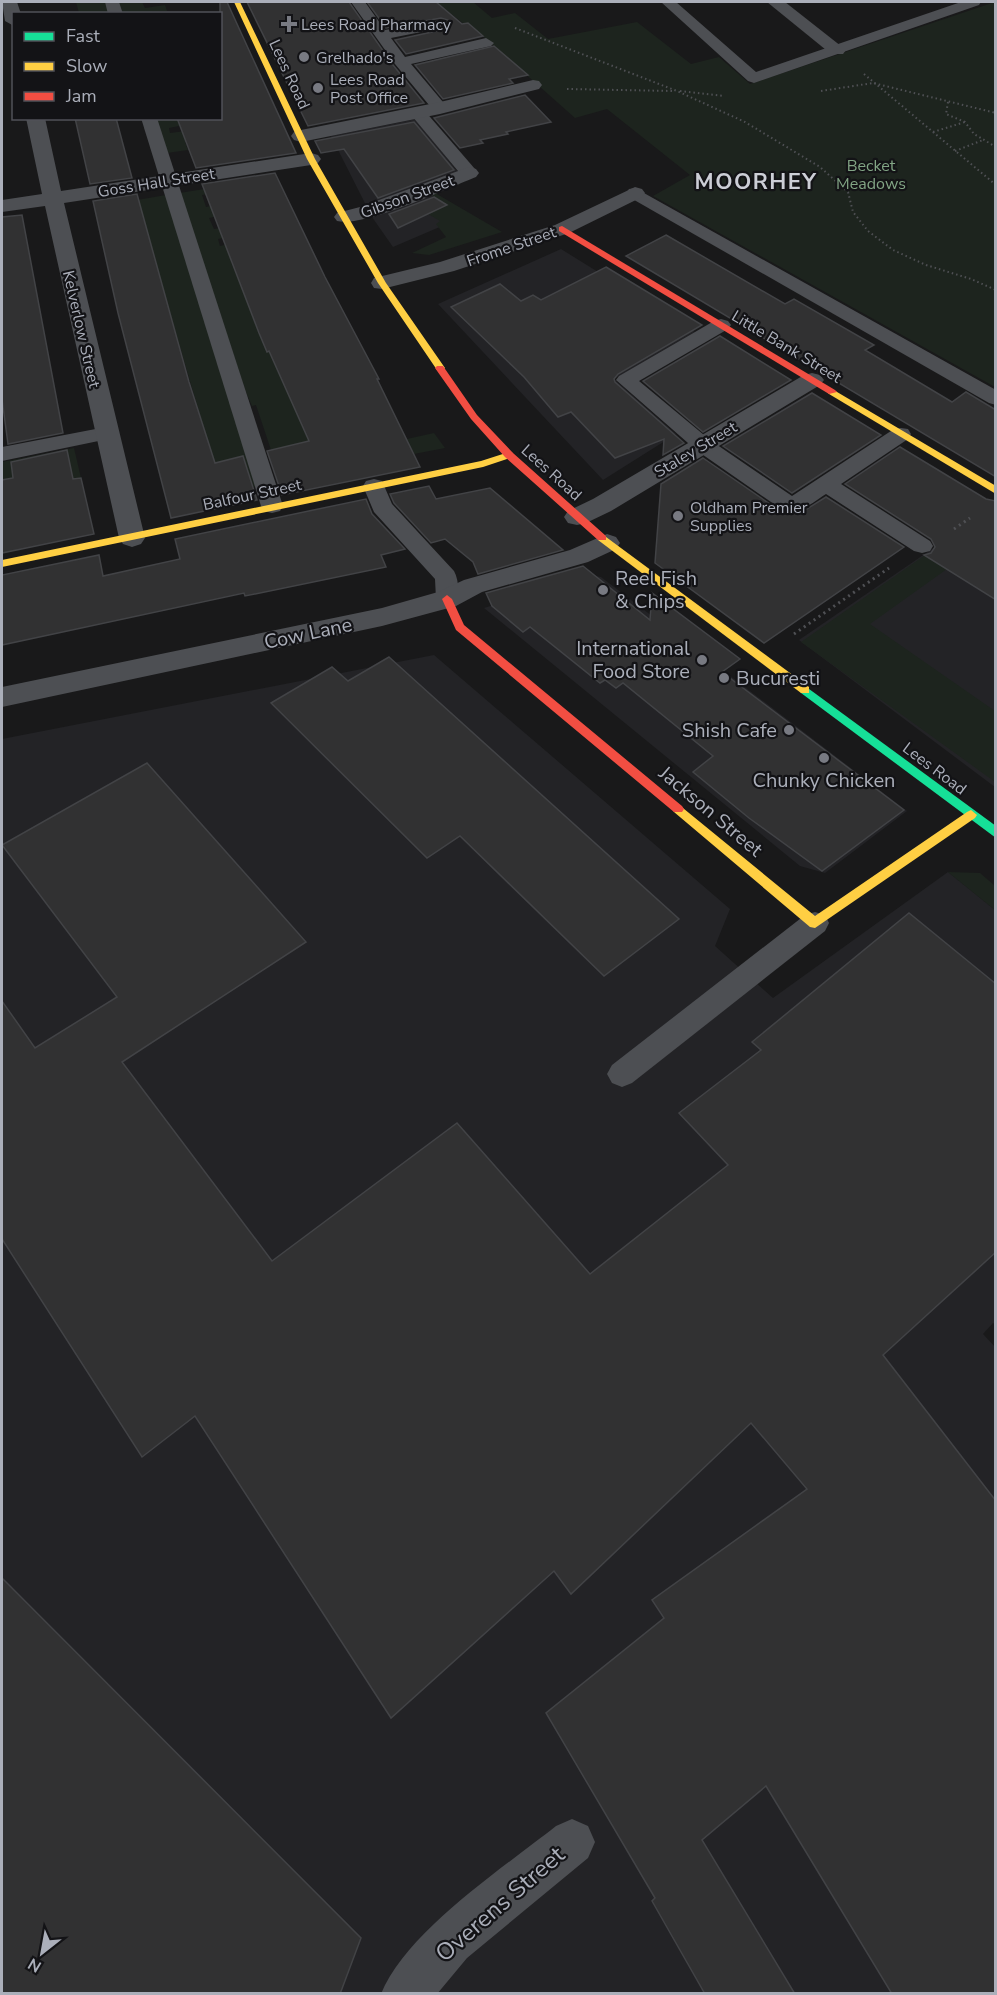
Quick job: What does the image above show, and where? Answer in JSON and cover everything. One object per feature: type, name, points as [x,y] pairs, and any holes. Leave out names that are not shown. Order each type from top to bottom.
[{"type":"street","name":"Lees Road","points":[[239,2],[311,159],[382,283],[474,417],[509,455],[607,543],[996,834]]},
{"type":"street","points":[[779,5],[802,2]]},
{"type":"street","points":[[779,5],[837,50]]},
{"type":"street","points":[[301,136],[440,108],[533,85]]},
{"type":"street","name":"Kelverlow Street","points":[[34,120],[132,538]]},
{"type":"street","name":"Goss Hall Street","points":[[2,206],[311,159]]},
{"type":"street","name":"Gibson Street","points":[[344,217],[366,212],[469,173]]},
{"type":"street","name":"Frome Street","points":[[382,283],[447,267],[562,229],[635,193]]},
{"type":"street","name":"Little Bank Street","points":[[562,229],[996,491]]},
{"type":"street","name":"Staley Street","points":[[577,517],[602,505],[812,380]]},
{"type":"street","name":"Balfour Street","points":[[2,564],[132,538],[272,506],[483,464],[509,455]]},
{"type":"street","name":"Cow Lane","points":[[2,697],[382,617],[447,599],[473,586],[579,556],[607,543]]},
{"type":"street","name":"Jackson Street","points":[[447,599],[460,627],[815,923]]},
{"type":"street","points":[[815,923],[971,815]]},
{"type":"street","name":"Overens Street","points":[[405,1994],[450,1941],[572,1842]]},
{"type":"lane","points":[[358,2],[401,62],[440,108]]},
{"type":"lane","points":[[668,2],[754,78],[974,2]]},
{"type":"lane","points":[[382,35],[441,24]]},
{"type":"lane","points":[[401,62],[486,43]]},
{"type":"lane","points":[[418,112],[469,173]]},
{"type":"lane","points":[[150,120],[272,506]]},
{"type":"lane","points":[[635,193],[996,399]]},
{"type":"lane","points":[[721,325],[626,380],[703,445],[792,506],[902,434]]},
{"type":"lane","points":[[2,454],[106,433]]},
{"type":"lane","points":[[826,483],[922,546]]},
{"type":"lane","points":[[374,486],[382,507],[446,578],[447,599]]},
{"type":"lane","points":[[622,1074],[815,923]]},
{"type":"path","points":[[509,26],[677,91],[745,122],[820,167],[848,192],[853,212],[868,231],[893,250],[926,265],[971,279],[996,290]]},
{"type":"path","points":[[837,50],[873,83],[995,183]]},
{"type":"path","points":[[873,83],[996,113]]},
{"type":"path","points":[[565,89],[677,91]]},
{"type":"path","points":[[948,102],[946,114],[965,122],[974,134],[996,147]]},
{"type":"path","points":[[933,132],[965,122]]},
{"type":"path","points":[[955,151],[971,147],[984,140]]},
{"type":"shaded area","points":[[416,119],[458,172],[422,185],[463,217],[393,247],[372,217],[331,136]]},
{"type":"shaded area","points":[[561,249],[695,332],[614,379],[676,434],[603,480],[438,304]]},
{"type":"shaded area","points":[[995,506],[995,787],[799,640]]},
{"type":"shaded area","points":[[590,575],[601,577],[907,811],[825,873],[800,866],[484,608]]},
{"type":"shaded area","points":[[434,655],[730,909],[715,946],[773,998],[948,872],[995,910],[996,1325],[993,1323],[983,1334],[996,1348],[995,1993],[2,1994],[2,739]]},
{"type":"green space","points":[[76,2],[106,2],[110,12],[79,12]]},
{"type":"green space","points":[[117,2],[142,2],[145,8],[165,5],[167,11],[144,12],[121,12]]},
{"type":"green space","name":"Becket Meadows","points":[[436,2],[473,2],[492,18],[515,13],[548,39],[637,22],[691,64],[719,57],[750,84],[995,2],[995,387],[653,196],[690,175],[607,109],[575,118],[468,23],[464,24]]},
{"type":"green space","points":[[155,120],[189,120],[184,125],[169,128],[170,133],[209,128],[214,138],[185,142],[188,150],[167,153]]},
{"type":"green space","points":[[224,186],[226,191],[202,195],[206,207],[231,202],[235,213],[209,218],[214,229],[243,224],[247,234],[218,239],[220,246],[229,244],[258,257],[231,262],[268,352],[303,344],[299,418],[309,442],[271,450],[256,405],[252,406],[246,392],[179,193]]},
{"type":"green space","points":[[435,193],[502,232],[429,255],[412,253],[446,237],[436,224],[440,221],[428,214],[446,205],[431,195]]},
{"type":"green space","points":[[166,195],[257,486],[223,494],[137,200]]},
{"type":"green space","points":[[434,433],[445,448],[414,454],[407,439]]},
{"type":"green space","points":[[74,448],[81,478],[3,480],[6,493],[2,494],[2,462]]},
{"type":"green space","points":[[925,555],[947,569],[870,624],[995,711],[995,782],[801,642]]},
{"type":"green space","points":[[948,872],[980,873],[995,886],[995,910]]},
{"type":"building","points":[[220,2],[227,2],[296,153],[196,168],[178,120],[222,120],[222,12],[220,12]]},
{"type":"building","points":[[247,2],[349,2],[393,65],[424,103],[308,126]]},
{"type":"building","points":[[367,2],[436,2],[462,24],[468,23],[483,36],[406,54],[395,40],[446,29],[450,25],[448,20],[441,18],[386,28]]},
{"type":"building","points":[[494,46],[528,75],[509,79],[513,83],[443,99],[415,65]]},
{"type":"building","points":[[525,95],[551,122],[506,132],[508,134],[480,140],[483,143],[460,148],[434,118]]},
{"type":"building","points":[[75,120],[117,120],[132,178],[90,184]]},
{"type":"building","points":[[414,122],[454,170],[378,198],[344,149],[321,153],[315,141]]},
{"type":"building","points":[[275,173],[325,277],[379,379],[377,379],[420,467],[282,495],[267,451],[309,441],[259,333],[202,184]]},
{"type":"building","points":[[137,194],[189,382],[215,463],[243,456],[257,500],[171,518],[118,313],[93,201]]},
{"type":"building","points":[[434,197],[447,205],[398,228],[389,214]]},
{"type":"building","points":[[22,215],[63,433],[8,444],[2,399],[2,217]]},
{"type":"building","points":[[666,235],[785,304],[794,299],[874,345],[865,350],[952,402],[966,392],[996,410],[996,477],[626,256]]},
{"type":"building","points":[[606,267],[702,325],[618,374],[614,379],[684,443],[663,455],[664,439],[615,458],[571,412],[558,417],[524,377],[451,307],[500,284],[521,301],[533,295],[541,300]]},
{"type":"building","points":[[720,336],[791,380],[703,432],[643,381]]},
{"type":"building","points":[[812,393],[881,435],[792,493],[723,446]]},
{"type":"building","points":[[900,447],[986,499],[996,501],[996,600],[924,555],[931,553],[935,547],[931,539],[845,484]]},
{"type":"building","points":[[67,450],[73,479],[81,478],[94,534],[2,553],[2,480],[13,478],[11,462]]},
{"type":"building","points":[[703,458],[783,513],[802,512],[826,497],[904,547],[764,643],[655,563],[661,484]]},
{"type":"building","points":[[429,486],[436,499],[490,488],[563,550],[478,574],[473,562],[445,539],[431,543],[394,503],[390,494]]},
{"type":"building","points":[[366,499],[372,514],[405,549],[381,555],[386,567],[245,596],[244,593],[2,645],[2,575],[99,555],[103,576],[180,559],[175,539]]},
{"type":"building","points":[[583,566],[650,620],[652,593],[740,659],[722,672],[904,810],[822,871],[749,818],[693,772],[713,756],[623,683],[616,688],[605,680],[600,683],[530,627],[523,632],[492,606],[486,593]]},
{"type":"building","points":[[389,657],[679,919],[604,976],[460,836],[427,858],[271,703],[332,667],[348,681]]},
{"type":"building","points":[[147,763],[306,942],[122,1062],[272,1261],[457,1123],[590,1274],[728,1165],[679,1113],[761,1050],[752,1042],[909,913],[996,984],[996,1252],[883,1355],[996,1501],[996,1994],[892,1994],[766,1786],[702,1840],[795,1994],[705,1994],[652,1901],[655,1898],[546,1713],[664,1618],[652,1600],[807,1489],[751,1423],[571,1594],[554,1571],[391,1718],[195,1416],[142,1457],[2,1239],[2,1001],[35,1048],[117,997],[2,845]]},
{"type":"building","points":[[2,1578],[361,1938],[340,1994],[2,1994]]},
{"type":"traffic: fast","points":[[805,690],[996,833]]},
{"type":"traffic: slow","points":[[237,2],[311,159],[382,283],[440,368]]},
{"type":"traffic: slow","points":[[832,392],[996,491]]},
{"type":"traffic: slow","points":[[2,564],[483,464],[509,455]]},
{"type":"traffic: slow","points":[[602,538],[805,690]]},
{"type":"traffic: slow","points":[[678,809],[815,923],[971,815]]},
{"type":"traffic: jam","points":[[562,229],[832,392]]},
{"type":"traffic: jam","points":[[440,368],[474,417],[509,455],[602,538]]},
{"type":"traffic: jam","points":[[447,599],[460,627],[678,809]]},
{"type":"place","name":"Lees Road Pharmacy","points":[[289,24]]},
{"type":"place","name":"Grelhado's","points":[[304,57]]},
{"type":"place","name":"Lees Road Post Office","points":[[318,88]]},
{"type":"place","name":"Oldham Premier Supplies","points":[[678,516]]},
{"type":"place","name":"Reel Fish & Chips","points":[[603,590]]},
{"type":"place","name":"International Food Store","points":[[702,660]]},
{"type":"place","name":"Bucuresti","points":[[724,678]]},
{"type":"place","name":"Shish Cafe","points":[[789,730]]},
{"type":"place","name":"Chunky Chicken","points":[[824,758]]},
{"type":"district","name":"MOORHEY","points":[[756,181]]}]
